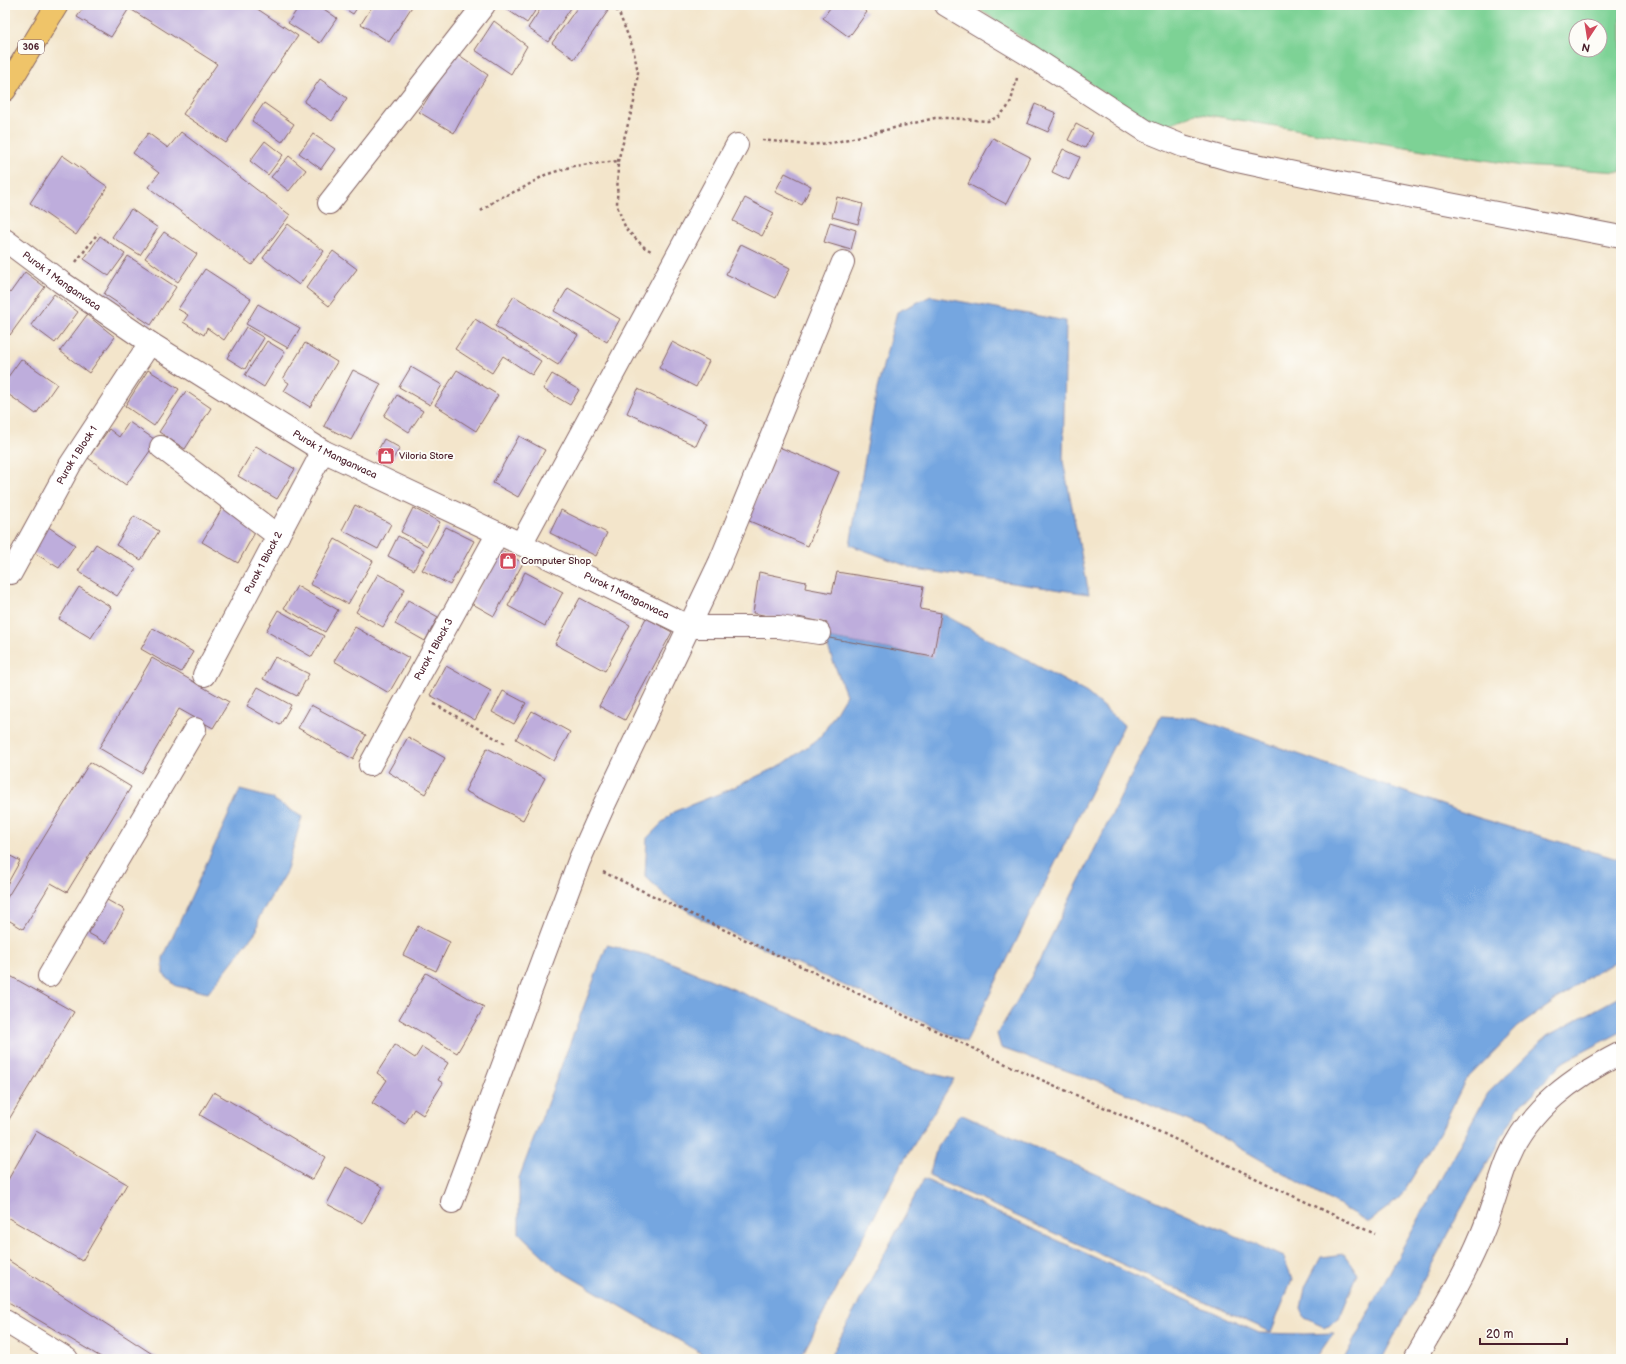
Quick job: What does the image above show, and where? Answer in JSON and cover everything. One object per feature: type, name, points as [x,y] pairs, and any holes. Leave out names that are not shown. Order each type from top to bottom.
[{"type":"main road","name":"306","points":[[5,90],[57,5]]},
{"type":"street","points":[[329,203],[484,5]]},
{"type":"street","points":[[946,5],[1024,52],[1146,131],[1183,146],[1228,159],[1621,237]]},
{"type":"street","points":[[521,544],[737,145]]},
{"type":"street","name":"Purok 1 Manganvaca","points":[[5,240],[61,282],[150,343],[323,452],[498,533],[690,627]]},
{"type":"street","points":[[452,1202],[579,861],[604,805],[720,562],[843,262]]},
{"type":"street","name":"Purok 1 Block 1","points":[[11,573],[70,465],[150,343]]},
{"type":"street","points":[[161,447],[278,536]]},
{"type":"street","name":"Purok 1 Block 2","points":[[204,675],[323,452]]},
{"type":"street","name":"Purok 1 Block 3","points":[[370,765],[498,533]]},
{"type":"street","points":[[690,627],[761,626],[819,633]]},
{"type":"street","points":[[49,976],[195,729]]},
{"type":"street","points":[[1415,1359],[1440,1316],[1480,1238],[1490,1216],[1508,1160],[1522,1132],[1542,1107],[1580,1075],[1621,1053]]},
{"type":"street","points":[[5,1321],[67,1359]]},
{"type":"path","points":[[612,5],[619,13],[633,48],[638,72],[634,102],[618,161],[617,206],[626,229],[644,247],[672,264]]},
{"type":"path","points":[[737,145],[750,140],[769,140],[808,145],[832,143],[935,118],[988,121],[998,117],[1007,108],[1011,101],[1024,52]]},
{"type":"path","points":[[481,211],[497,199],[521,189],[545,175],[572,166],[618,161]]},
{"type":"path","points":[[61,282],[98,233]]},
{"type":"path","points":[[412,690],[506,744]]},
{"type":"path","points":[[579,861],[1008,1065],[1162,1133],[1375,1234]]},
{"type":"green space","points":[[973,5],[1621,5],[1621,172],[1522,166],[1196,113],[1158,129]]},
{"type":"water","points":[[931,296],[1066,321],[1063,461],[1089,594],[915,569],[850,545],[877,389],[897,312]]},
{"type":"water","points":[[941,613],[1087,693],[1124,725],[966,1042],[699,918],[668,898],[645,876],[647,838],[673,812],[726,791],[783,764],[821,737],[846,695],[824,637],[932,657]]},
{"type":"water","points":[[1161,716],[1196,718],[1476,817],[1621,860],[1621,960],[1597,971],[1518,1027],[1465,1081],[1439,1134],[1399,1199],[1368,1222],[1209,1130],[1102,1083],[1001,1048],[997,1034],[1029,981]]},
{"type":"water","points":[[240,790],[271,798],[302,817],[286,872],[259,917],[257,930],[208,993],[176,986],[163,974],[163,958]]},
{"type":"water","points":[[607,945],[663,959],[821,1027],[909,1068],[954,1079],[900,1167],[800,1359],[711,1359],[557,1269],[519,1233],[519,1178]]},
{"type":"water","points":[[1621,996],[1621,1032],[1562,1063],[1518,1108],[1460,1211],[1382,1359],[1344,1359],[1488,1093],[1547,1036]]},
{"type":"water","points":[[960,1114],[1284,1257],[1292,1280],[1271,1332],[929,1176],[937,1147]]},
{"type":"water","points":[[924,1179],[1259,1333],[1334,1333],[1316,1359],[829,1359]]},
{"type":"water","points":[[1344,1254],[1358,1274],[1339,1319],[1325,1327],[1305,1318],[1301,1309],[1305,1287],[1321,1257]]},
{"type":"building","points":[[85,5],[119,5],[128,10],[111,37],[77,17]]},
{"type":"building","points":[[124,5],[258,5],[256,8],[298,36],[226,143],[183,114],[217,64]]},
{"type":"building","points":[[300,5],[318,5],[337,18],[320,43],[288,23]]},
{"type":"building","points":[[339,5],[359,5],[353,14]]},
{"type":"building","points":[[373,5],[413,5],[389,42],[361,24]]},
{"type":"building","points":[[507,5],[539,5],[527,23],[505,8]]},
{"type":"building","points":[[543,5],[573,5],[548,42],[528,28]]},
{"type":"building","points":[[579,5],[600,5],[608,11],[574,59],[552,43]]},
{"type":"building","points":[[832,5],[856,5],[867,12],[849,37],[823,18]]},
{"type":"building","points":[[494,21],[527,46],[511,74],[475,50]]},
{"type":"building","points":[[456,53],[488,75],[474,96],[454,133],[419,112]]},
{"type":"building","points":[[320,79],[347,98],[332,121],[304,102]]},
{"type":"building","points":[[264,103],[294,124],[282,142],[252,121]]},
{"type":"building","points":[[1035,104],[1056,113],[1048,132],[1027,123]]},
{"type":"building","points":[[1076,124],[1093,133],[1085,148],[1068,140]]},
{"type":"building","points":[[181,132],[290,215],[252,265],[148,187],[159,173],[133,153],[148,133],[168,148]]},
{"type":"building","points":[[313,134],[335,149],[321,169],[299,153]]},
{"type":"building","points":[[993,138],[1030,157],[1006,204],[968,184]]},
{"type":"building","points":[[265,141],[283,155],[268,175],[250,161]]},
{"type":"building","points":[[1063,149],[1080,157],[1069,180],[1052,172]]},
{"type":"building","points":[[62,155],[108,187],[76,235],[30,203]]},
{"type":"building","points":[[289,156],[306,170],[289,191],[271,177]]},
{"type":"building","points":[[785,173],[811,186],[802,205],[775,192]]},
{"type":"building","points":[[837,197],[863,204],[858,224],[832,217]]},
{"type":"building","points":[[745,198],[774,213],[762,236],[733,221]]},
{"type":"building","points":[[131,209],[158,228],[140,255],[112,237]]},
{"type":"building","points":[[830,222],[856,230],[851,250],[824,242]]},
{"type":"building","points":[[288,224],[324,251],[299,285],[263,258]]},
{"type":"building","points":[[164,232],[197,254],[178,282],[145,258]]},
{"type":"building","points":[[100,236],[125,254],[109,276],[84,259]]},
{"type":"building","points":[[741,244],[790,268],[776,298],[726,274]]},
{"type":"building","points":[[333,251],[357,269],[329,306],[306,288]]},
{"type":"building","points":[[128,256],[176,287],[151,325],[104,294]]},
{"type":"building","points":[[205,269],[251,299],[224,340],[207,328],[204,335],[183,322],[188,315],[178,309]]},
{"type":"building","points":[[25,272],[45,287],[10,335],[5,331],[5,290],[10,293]]},
{"type":"building","points":[[568,288],[620,319],[607,342],[554,311]]},
{"type":"building","points":[[54,294],[78,312],[55,343],[31,325]]},
{"type":"building","points":[[514,296],[578,335],[558,365],[495,326]]},
{"type":"building","points":[[258,304],[300,328],[288,348],[246,324]]},
{"type":"building","points":[[87,315],[115,337],[89,373],[60,351]]},
{"type":"building","points":[[475,319],[541,361],[532,375],[503,356],[492,373],[455,349]]},
{"type":"building","points":[[246,327],[264,338],[245,369],[227,358]]},
{"type":"building","points":[[267,341],[285,352],[264,387],[245,375]]},
{"type":"building","points":[[672,342],[709,361],[696,387],[659,368]]},
{"type":"building","points":[[305,343],[337,362],[310,407],[284,391],[289,383],[283,379]]},
{"type":"building","points":[[21,359],[57,384],[36,414],[5,392],[5,381]]},
{"type":"building","points":[[411,367],[442,385],[430,405],[399,387]]},
{"type":"building","points":[[148,370],[179,389],[154,426],[125,406]]},
{"type":"building","points":[[353,370],[381,384],[351,440],[324,426]]},
{"type":"building","points":[[457,370],[498,395],[476,431],[435,405]]},
{"type":"building","points":[[552,374],[579,390],[570,405],[543,389]]},
{"type":"building","points":[[638,389],[707,422],[696,446],[627,413]]},
{"type":"building","points":[[186,391],[211,408],[185,449],[159,432]]},
{"type":"building","points":[[397,395],[423,411],[409,432],[384,416]]},
{"type":"building","points":[[129,422],[157,441],[126,485],[88,458],[109,429],[119,437]]},
{"type":"building","points":[[519,436],[545,450],[518,497],[493,483]]},
{"type":"building","points":[[384,439],[400,448],[390,463],[376,454]]},
{"type":"building","points":[[256,446],[295,469],[277,499],[238,476]]},
{"type":"building","points":[[779,447],[839,472],[808,546],[747,520]]},
{"type":"building","points":[[355,505],[391,524],[378,549],[342,530]]},
{"type":"building","points":[[223,507],[258,527],[238,563],[202,542]]},
{"type":"building","points":[[413,508],[440,522],[427,546],[401,532]]},
{"type":"building","points":[[561,510],[607,533],[596,556],[550,533]]},
{"type":"building","points":[[134,516],[159,531],[141,560],[116,545]]},
{"type":"building","points":[[44,524],[75,545],[59,568],[28,549]]},
{"type":"building","points":[[446,527],[474,541],[450,585],[422,570]]},
{"type":"building","points":[[398,536],[424,550],[414,570],[388,556]]},
{"type":"building","points":[[335,539],[373,561],[348,604],[310,584]]},
{"type":"building","points":[[96,544],[136,569],[117,596],[78,571]]},
{"type":"building","points":[[500,550],[523,563],[494,616],[471,603]]},
{"type":"building","points":[[525,572],[563,592],[545,626],[508,606]]},
{"type":"building","points":[[759,572],[806,582],[805,588],[832,593],[837,572],[924,586],[920,609],[941,613],[933,657],[824,637],[827,623],[798,617],[798,622],[753,613]]},
{"type":"building","points":[[378,574],[405,589],[383,627],[356,612]]},
{"type":"building","points":[[297,586],[338,610],[325,632],[284,608]]},
{"type":"building","points":[[79,587],[111,607],[91,638],[59,619]]},
{"type":"building","points":[[580,598],[630,625],[605,671],[555,644]]},
{"type":"building","points":[[408,600],[438,617],[425,641],[395,624]]},
{"type":"building","points":[[278,610],[324,636],[312,657],[266,631]]},
{"type":"building","points":[[646,618],[672,632],[625,720],[599,706]]},
{"type":"building","points":[[355,627],[409,658],[389,693],[334,661]]},
{"type":"building","points":[[153,628],[193,652],[181,672],[141,649]]},
{"type":"building","points":[[275,657],[309,674],[297,696],[263,679]]},
{"type":"building","points":[[152,658],[229,702],[213,728],[179,709],[142,773],[99,748]]},
{"type":"building","points":[[446,666],[491,691],[475,720],[430,695]]},
{"type":"building","points":[[258,687],[291,705],[280,725],[247,706]]},
{"type":"building","points":[[503,691],[526,703],[514,724],[492,712]]},
{"type":"building","points":[[311,705],[366,735],[353,759],[298,728]]},
{"type":"building","points":[[532,711],[570,732],[554,761],[516,739]]},
{"type":"building","points":[[408,737],[445,758],[425,794],[388,772]]},
{"type":"building","points":[[487,748],[545,778],[523,820],[465,791]]},
{"type":"building","points":[[90,762],[131,787],[67,892],[51,883],[23,929],[5,918],[5,901]]},
{"type":"building","points":[[5,853],[20,861],[5,888]]},
{"type":"building","points":[[100,896],[125,910],[106,943],[81,929]]},
{"type":"building","points":[[418,926],[450,942],[436,971],[403,955]]},
{"type":"building","points":[[5,973],[74,1012],[5,1126]]},
{"type":"building","points":[[426,973],[484,1007],[457,1053],[399,1019]]},
{"type":"building","points":[[395,1045],[415,1058],[422,1047],[448,1063],[438,1080],[443,1083],[423,1115],[414,1109],[405,1124],[372,1103],[387,1080],[377,1073]]},
{"type":"building","points":[[214,1092],[325,1157],[312,1180],[200,1115]]},
{"type":"building","points":[[36,1131],[127,1184],[82,1261],[5,1216],[5,1185]]},
{"type":"building","points":[[346,1167],[383,1187],[363,1223],[327,1204]]},
{"type":"building","points":[[5,1258],[160,1359],[104,1359],[5,1300]]},
{"type":"place","name":"Viloria Store","points":[[386,456]]},
{"type":"place","name":"Computer Shop","points":[[508,561]]}]
